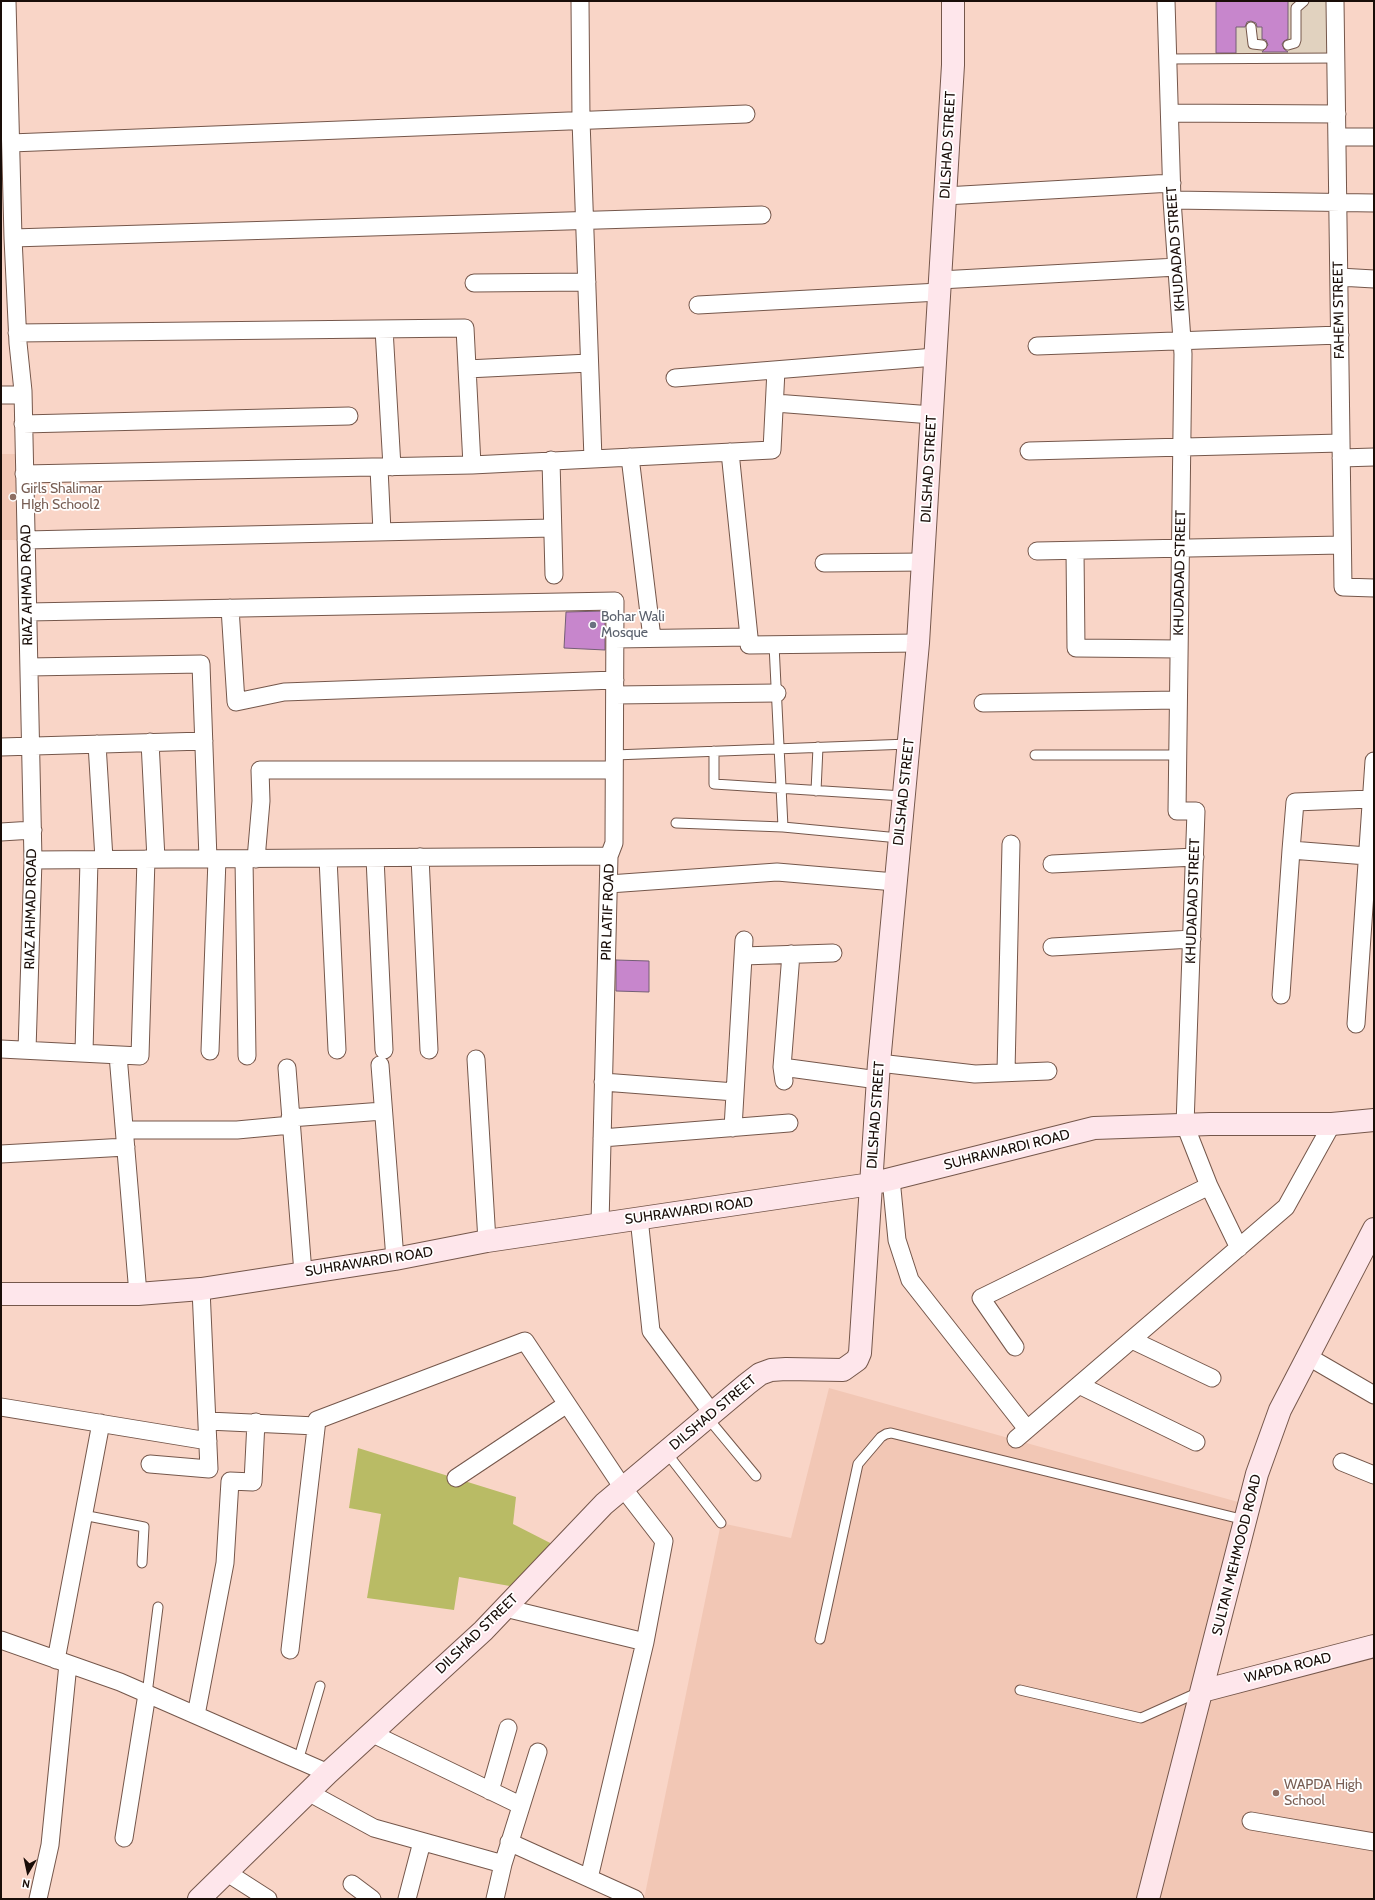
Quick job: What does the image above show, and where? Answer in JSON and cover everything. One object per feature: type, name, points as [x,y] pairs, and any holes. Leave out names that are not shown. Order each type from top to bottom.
[{"type":"street","name":"RIAZ AHMAD ROAD","points":[[7,1],[13,238],[17,333],[23,395],[33,830],[27,1050]]},
{"type":"street","points":[[580,1],[581,120],[593,459]]},
{"type":"street","name":"DILSHAD STREET","points":[[199,1899],[328,1773],[483,1631],[604,1504],[710,1415],[760,1374],[786,1369],[843,1370],[857,1360],[860,1353],[881,1182],[879,1071],[899,838],[918,643],[953,65],[953,1]]},
{"type":"street","name":"KHUDADAD STREET","points":[[1166,1],[1172,200],[1182,340],[1177,811],[1196,811],[1185,1125]]},
{"type":"street","name":"FAHEMI STREET","points":[[1335,1],[1343,587],[1374,588]]},
{"type":"street","points":[[1170,113],[1337,114]]},
{"type":"street","points":[[11,143],[746,114]]},
{"type":"street","points":[[1337,137],[1374,137]]},
{"type":"street","points":[[945,196],[1172,183]]},
{"type":"street","points":[[1172,200],[1374,203]]},
{"type":"street","points":[[13,238],[762,215]]},
{"type":"street","points":[[698,305],[1177,267]]},
{"type":"street","points":[[1339,277],[1374,279]]},
{"type":"street","points":[[474,283],[586,282]]},
{"type":"street","points":[[17,333],[465,328],[472,465]]},
{"type":"street","points":[[382,532],[386,467],[384,329]]},
{"type":"street","points":[[1037,346],[1340,335]]},
{"type":"street","points":[[675,378],[935,357]]},
{"type":"street","points":[[467,369],[589,363]]},
{"type":"street","points":[[24,474],[472,465],[772,450],[776,370]]},
{"type":"street","points":[[1,395],[23,395]]},
{"type":"street","points":[[775,403],[932,415]]},
{"type":"street","points":[[23,424],[349,416]]},
{"type":"street","points":[[1029,451],[1182,447],[1341,450],[1374,457]]},
{"type":"street","points":[[730,452],[749,645],[918,643]]},
{"type":"street","points":[[630,457],[652,638]]},
{"type":"street","points":[[551,460],[554,575]]},
{"type":"street","points":[[26,540],[552,528]]},
{"type":"street","points":[[1038,551],[1342,545]]},
{"type":"street","points":[[1075,550],[1076,648],[1179,649]]},
{"type":"street","points":[[824,562],[923,562]]},
{"type":"street","name":"PIR LATIF ROAD","points":[[230,608],[616,601],[614,843],[609,856],[600,1224]]},
{"type":"street","points":[[28,612],[230,608],[236,702],[284,692],[615,687],[777,693]]},
{"type":"street","points":[[615,639],[749,637]]},
{"type":"street","points":[[29,667],[201,664],[204,741],[213,859],[210,1051]]},
{"type":"street","points":[[983,703],[1178,700]]},
{"type":"street","points":[[1,747],[204,741]]},
{"type":"street","points":[[1,1049],[140,1056],[151,859],[150,742]]},
{"type":"street","points":[[84,1052],[97,860],[97,744]]},
{"type":"street","points":[[1356,1024],[1374,761]]},
{"type":"street","points":[[247,1056],[250,859],[261,802],[260,770],[614,763]]},
{"type":"street","points":[[1281,995],[1290,850],[1295,802],[1371,799]]},
{"type":"street","points":[[1,832],[33,830]]},
{"type":"street","points":[[1006,1072],[1011,844]]},
{"type":"street","points":[[1290,850],[1368,856]]},
{"type":"street","points":[[33,860],[609,856]]},
{"type":"street","points":[[420,857],[429,1050]]},
{"type":"street","points":[[1052,864],[1195,857]]},
{"type":"street","points":[[328,858],[337,1050]]},
{"type":"street","points":[[375,858],[383,1111],[396,1259]]},
{"type":"street","points":[[608,884],[776,872],[895,882]]},
{"type":"street","points":[[1052,947],[1192,939]]},
{"type":"street","points":[[733,1128],[743,948],[791,954],[833,952]]},
{"type":"street","points":[[791,954],[783,1074],[879,1071],[975,1074],[1048,1071]]},
{"type":"street","points":[[118,1055],[138,1294]]},
{"type":"street","points":[[476,1059],[487,1241]]},
{"type":"street","points":[[287,1068],[303,1273]]},
{"type":"street","points":[[604,1082],[735,1092]]},
{"type":"street","points":[[125,1130],[237,1130],[383,1111]]},
{"type":"street","name":"SUHRAWARDI ROAD","points":[[1,1294],[138,1294],[201,1289],[396,1259],[487,1241],[881,1182],[1094,1128],[1185,1125],[1332,1124],[1374,1120]]},
{"type":"street","points":[[602,1138],[789,1123]]},
{"type":"street","points":[[881,1182],[910,1280],[1021,1434],[1286,1207],[1332,1124]]},
{"type":"street","points":[[1185,1125],[1209,1186],[1239,1248]]},
{"type":"street","points":[[1,1154],[126,1146]]},
{"type":"street","points":[[1015,1347],[981,1298],[1209,1186]]},
{"type":"street","points":[[639,1218],[651,1332],[710,1415]]},
{"type":"street","name":"SULTAN MEHMOOD ROAD","points":[[1148,1899],[1257,1474],[1280,1410],[1374,1229]]},
{"type":"street","points":[[150,1464],[208,1469],[208,1421],[201,1289]]},
{"type":"street","points":[[1132,1340],[1212,1378]]},
{"type":"street","points":[[290,1650],[317,1420],[525,1341],[623,1488],[664,1541],[645,1642],[589,1878]]},
{"type":"street","points":[[1307,1356],[1374,1395]]},
{"type":"street","points":[[1079,1385],[1196,1442]]},
{"type":"street","points":[[456,1478],[567,1404]]},
{"type":"street","points":[[1,1407],[208,1441]]},
{"type":"street","points":[[208,1421],[256,1422],[316,1426]]},
{"type":"street","points":[[196,1716],[225,1563],[230,1481],[253,1482],[256,1422]]},
{"type":"street","points":[[38,1899],[50,1845],[62,1662],[83,1515],[101,1423]]},
{"type":"street","points":[[1342,1462],[1374,1475]]},
{"type":"street","points":[[505,1608],[645,1642]]},
{"type":"street","points":[[1,1640],[120,1682],[328,1773]]},
{"type":"street","name":"WAPDA ROAD","points":[[1202,1691],[1374,1646]]},
{"type":"street","points":[[124,1838],[147,1694]]},
{"type":"street","points":[[490,1791],[508,1728]]},
{"type":"street","points":[[372,1733],[520,1805]]},
{"type":"street","points":[[495,1899],[502,1864],[538,1752]]},
{"type":"street","points":[[308,1792],[374,1828],[502,1864]]},
{"type":"street","points":[[1251,1821],[1374,1842]]},
{"type":"street","points":[[407,1899],[422,1842]]},
{"type":"street","points":[[509,1842],[635,1899]]},
{"type":"street","points":[[226,1872],[268,1899]]},
{"type":"street","points":[[352,1884],[372,1899]]},
{"type":"lane","points":[[1288,45],[1295,43],[1296,40],[1292,8],[1304,1]]},
{"type":"lane","points":[[1250,27],[1251,42],[1256,45],[1262,45]]},
{"type":"lane","points":[[1168,59],[1336,58]]},
{"type":"lane","points":[[774,645],[783,827]]},
{"type":"lane","points":[[614,763],[714,751],[818,746],[909,744]]},
{"type":"lane","points":[[816,791],[818,746]]},
{"type":"lane","points":[[714,751],[714,784],[903,796]]},
{"type":"lane","points":[[1035,756],[1178,755]]},
{"type":"lane","points":[[676,823],[783,827],[899,838]]},
{"type":"lane","points":[[710,1415],[756,1476]]},
{"type":"lane","points":[[820,1639],[858,1464],[880,1437],[886,1434],[891,1433],[1246,1520]]},
{"type":"lane","points":[[666,1452],[721,1523]]},
{"type":"lane","points":[[83,1515],[144,1527],[142,1563]]},
{"type":"lane","points":[[147,1694],[158,1607]]},
{"type":"lane","points":[[298,1760],[320,1686]]},
{"type":"lane","points":[[1020,1690],[1141,1718],[1202,1691]]},
{"type":"shaded area","points":[[1216,1],[1331,1],[1331,54],[1216,56]]},
{"type":"shaded area","name":"Girls Shalimar HIgh School2","points":[[1,454],[24,454],[26,540],[1,540]]},
{"type":"shaded area","points":[[829,1388],[1249,1505],[1207,1687],[1374,1646],[1374,1899],[644,1899],[721,1523],[791,1538]]},
{"type":"shaded area","points":[[358,1448],[516,1497],[513,1524],[562,1549],[521,1588],[459,1577],[454,1610],[367,1598],[381,1514],[349,1508]]},
{"type":"building","points":[[1216,1],[1288,1],[1288,39],[1282,44],[1284,49],[1288,52],[1262,52],[1268,45],[1266,40],[1262,39],[1262,27],[1257,27],[1256,23],[1251,21],[1247,22],[1245,27],[1236,27],[1236,53],[1216,53]]},
{"type":"building","points":[[605,611],[605,650],[564,648],[566,612]]},
{"type":"building","points":[[616,960],[649,961],[649,992],[616,991]]},
{"type":"place","name":"Girls Shalimar HIgh School2","points":[[13,497]]},
{"type":"place","name":"Bohar Wali Mosque","points":[[593,625]]},
{"type":"place","name":"WAPDA High School","points":[[1276,1793]]}]
